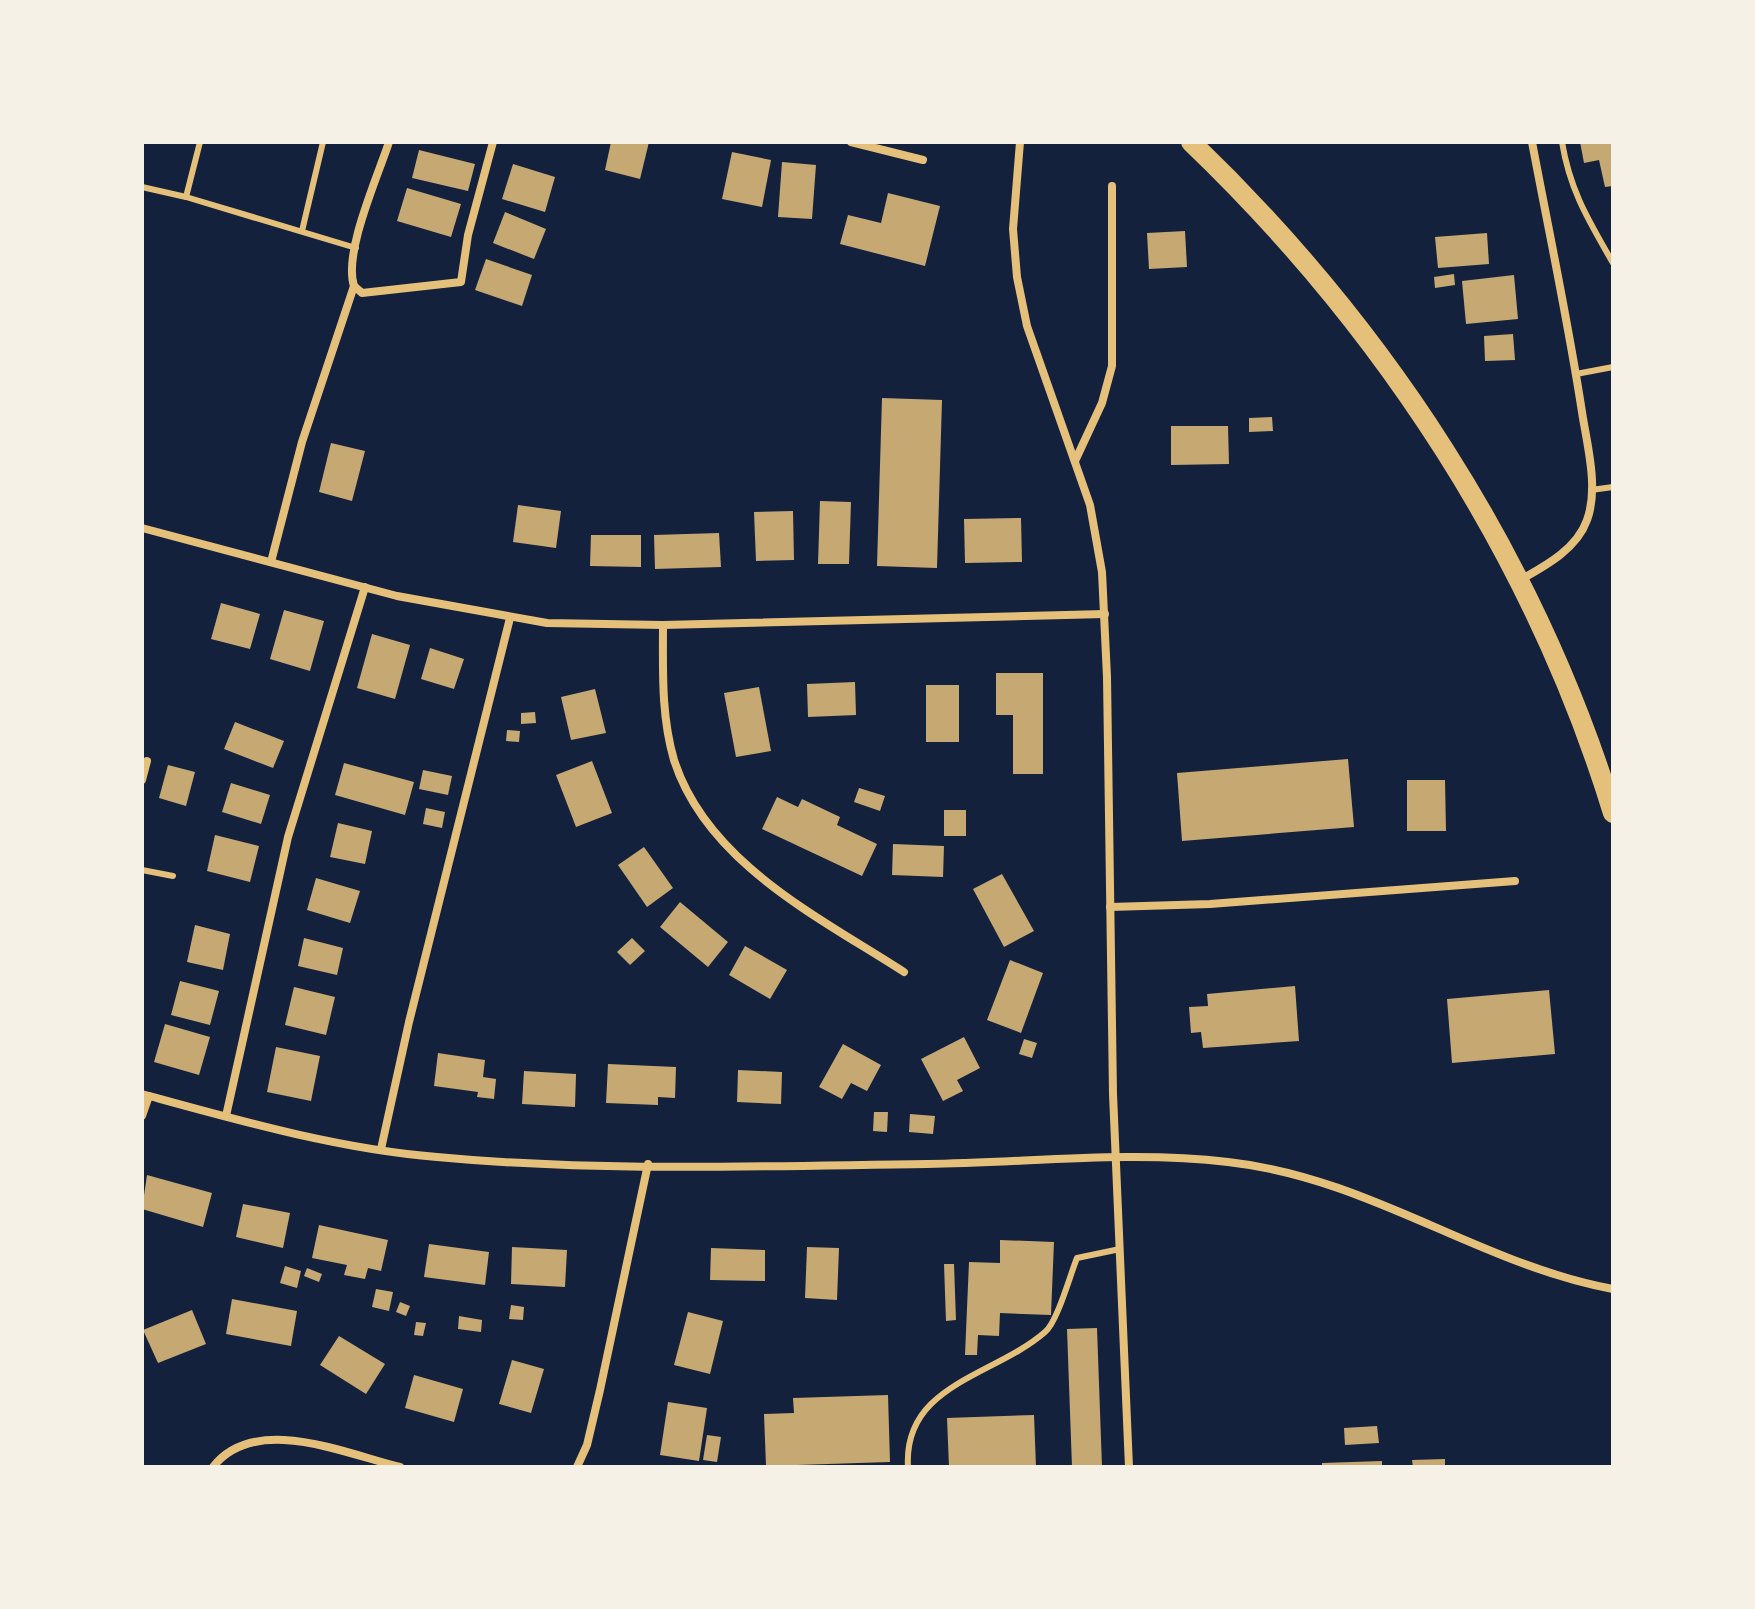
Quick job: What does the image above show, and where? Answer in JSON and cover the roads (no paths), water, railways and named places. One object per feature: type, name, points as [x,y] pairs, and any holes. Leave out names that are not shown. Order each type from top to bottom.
[{"type":"main road","points":[[1191,142],[1287,239],[1380,354],[1462,477],[1519,581],[1562,674],[1613,813]]},
{"type":"street","points":[[271,562],[302,442],[354,286],[351,274],[356,248],[389,142]]},
{"type":"street","points":[[354,286],[362,293],[461,282],[468,235],[493,142]]},
{"type":"street","points":[[851,142],[923,160]]},
{"type":"street","points":[[1020,142],[1013,216],[1017,277],[1027,326],[1075,461],[1098,546],[1105,614],[1115,1160],[1129,1467]]},
{"type":"street","points":[[1519,581],[1549,564],[1580,534],[1589,515],[1591,490],[1576,374],[1532,142]]},
{"type":"street","points":[[1075,461],[1102,403],[1112,366],[1112,186]]},
{"type":"street","points":[[142,528],[365,587],[510,618],[563,624],[663,625],[1105,614]]},
{"type":"street","points":[[226,1116],[288,837],[365,587]]},
{"type":"street","points":[[381,1149],[409,1022],[510,618]]},
{"type":"street","points":[[663,625],[664,705],[673,757],[682,783],[710,830],[777,890],[904,972]]},
{"type":"street","points":[[142,780],[147,761]]},
{"type":"street","points":[[1110,907],[1187,906],[1515,881]]},
{"type":"street","points":[[142,1116],[146,1095],[226,1116],[381,1149],[433,1157],[522,1163],[786,1166],[1115,1160],[1228,1162],[1305,1176],[1387,1204],[1533,1268],[1613,1289]]},
{"type":"street","points":[[577,1467],[587,1445],[600,1390],[648,1164]]},
{"type":"street","points":[[213,1467],[242,1444],[268,1440],[309,1445],[400,1467]]},
{"type":"lane","points":[[186,197],[200,142]]},
{"type":"lane","points":[[302,231],[323,142]]},
{"type":"lane","points":[[1562,142],[1566,167],[1583,214],[1613,263]]},
{"type":"lane","points":[[142,187],[186,197],[356,248]]},
{"type":"lane","points":[[1576,374],[1613,367]]},
{"type":"lane","points":[[1591,490],[1613,487]]},
{"type":"lane","points":[[142,870],[173,876]]},
{"type":"lane","points":[[908,1467],[907,1445],[929,1402],[1048,1331],[1077,1258],[1120,1249]]}]
